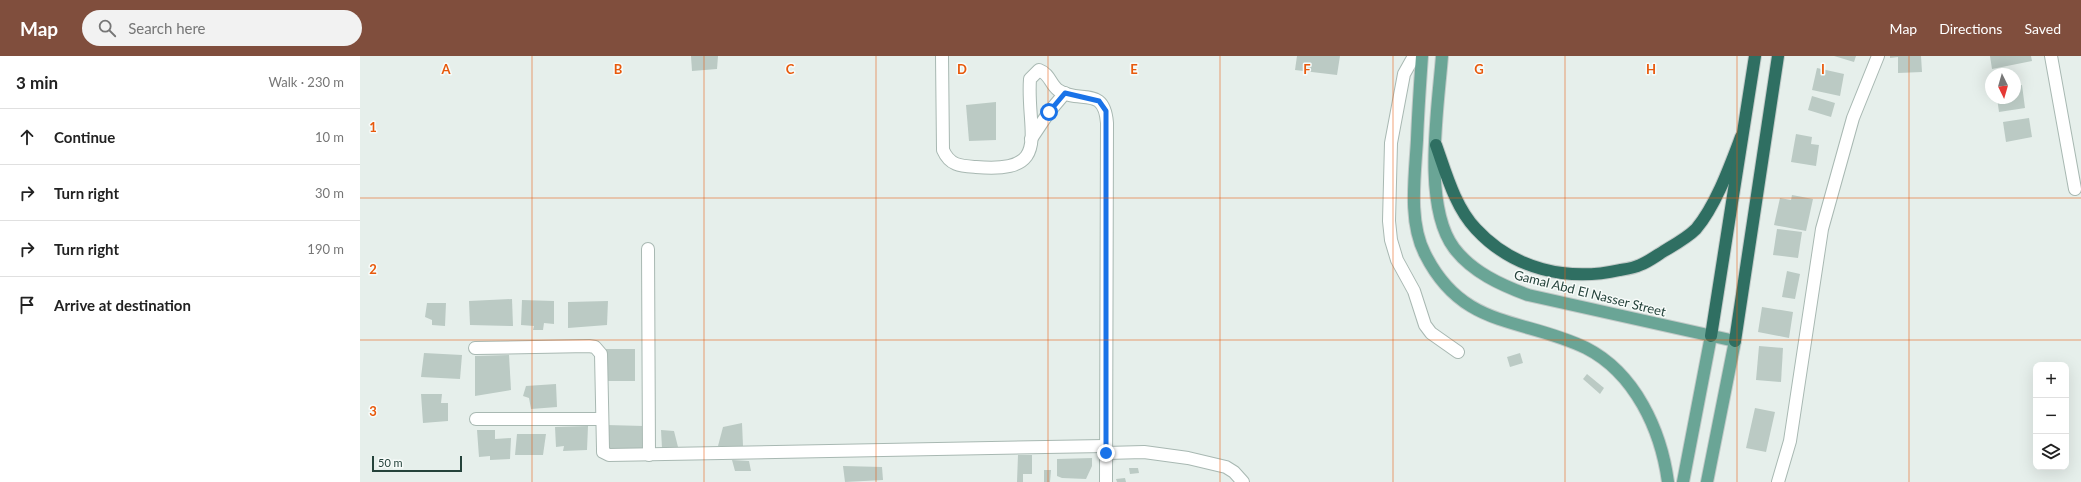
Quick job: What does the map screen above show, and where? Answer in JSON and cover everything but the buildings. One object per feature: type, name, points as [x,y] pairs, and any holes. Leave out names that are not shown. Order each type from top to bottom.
[{"type":"highway","points":[[1711,336],[1741,137],[1755,56]]},
{"type":"highway","points":[[1735,341],[1778,56]]},
{"type":"highway","points":[[1436,145],[1450,185],[1462,209],[1475,228],[1490,243],[1529,266],[1576,275],[1602,274],[1640,265],[1678,243],[1695,229],[1708,211],[1741,137]]},
{"type":"main road","points":[[1422,56],[1415,173],[1415,219],[1424,254],[1445,284],[1476,311],[1495,319],[1565,340],[1587,349],[1618,374],[1639,397],[1652,418],[1668,482]]},
{"type":"main road","name":"Gamal Abd El Nasser Street","points":[[1442,56],[1436,145],[1436,196],[1439,212],[1447,234],[1454,248],[1464,258],[1488,277],[1528,295],[1735,341]]},
{"type":"main road","points":[[1683,482],[1711,336]]},
{"type":"main road","points":[[1707,482],[1735,341]]},
{"type":"street","points":[[942,56],[943,150],[948,160],[958,166],[1005,168],[1025,159],[1030,152],[1031,139],[1030,83],[1032,76],[1039,70],[1049,76],[1057,89],[1065,93],[1099,101],[1106,111],[1106,482]]},
{"type":"street","points":[[1414,56],[1404,74],[1391,138],[1389,230],[1397,260],[1414,291],[1425,325],[1431,333],[1458,352]]},
{"type":"street","points":[[1778,482],[1790,441],[1822,229],[1853,118],[1878,56]]},
{"type":"street","points":[[2051,56],[2075,189]]},
{"type":"street","points":[[1031,139],[1049,112],[1065,93]]},
{"type":"street","points":[[648,249],[649,455]]},
{"type":"street","points":[[475,348],[595,346],[601,354],[601,419],[603,449],[606,454],[649,455],[1105,449],[1144,452],[1188,458],[1226,467],[1234,472],[1243,482]]},
{"type":"street","points":[[476,419],[601,419]]},
{"type":"route","points":[[1049,112],[1065,93],[1099,101],[1102,103],[1106,111],[1106,453]]}]
